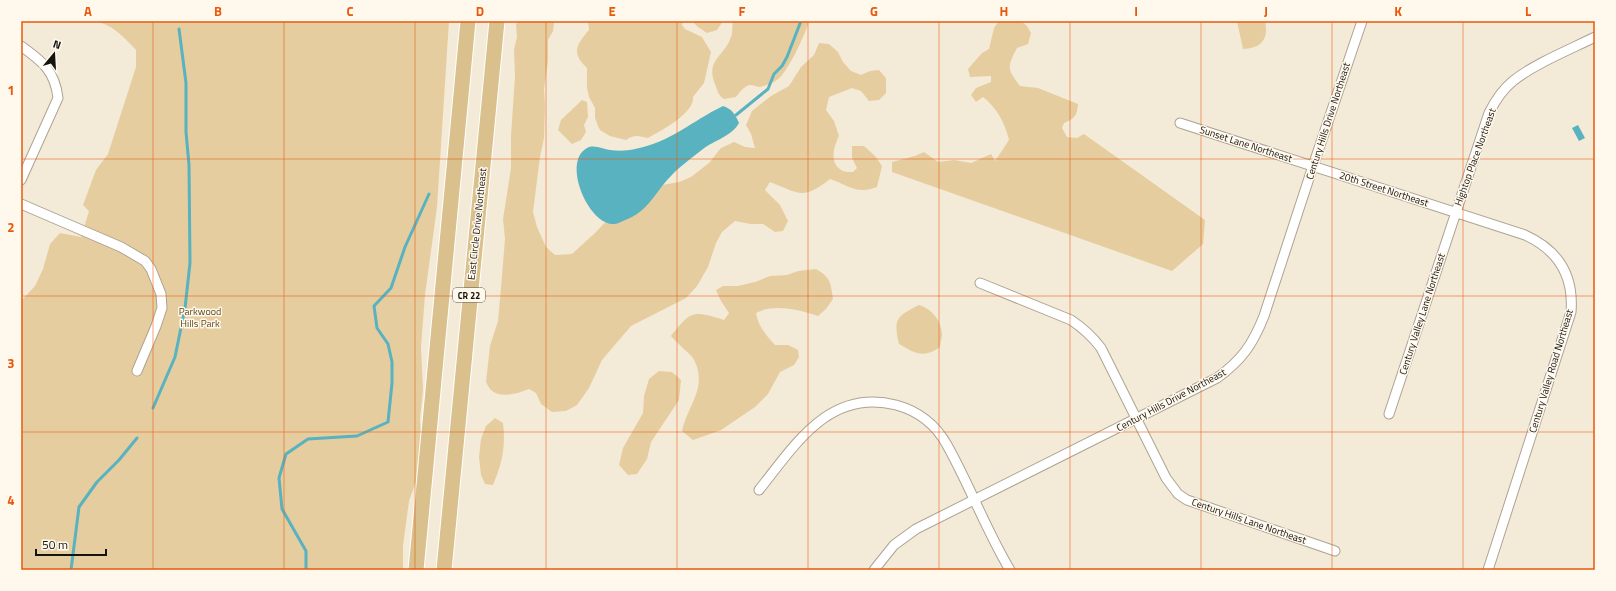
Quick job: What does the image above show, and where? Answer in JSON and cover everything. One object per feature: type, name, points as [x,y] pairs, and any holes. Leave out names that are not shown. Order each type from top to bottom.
[{"type":"main road","name":"CR 22","points":[[416,570],[468,21]]},
{"type":"main road","name":"East Circle Drive Northeast","points":[[444,570],[497,21]]},
{"type":"street","name":"Century Hills Drive Northeast","points":[[874,570],[884,556],[905,536],[916,529],[1218,378],[1236,363],[1255,338],[1264,316],[1312,166],[1362,21]]},
{"type":"street","name":"Hightop Place Northeast","points":[[1455,213],[1489,113],[1503,91],[1513,81],[1526,72],[1595,37]]},
{"type":"street","points":[[21,46],[38,58],[50,71],[56,85],[58,98],[21,180]]},
{"type":"street","name":"Sunset Lane Northeast","points":[[1180,123],[1312,166]]},
{"type":"street","name":"20th Street Northeast","points":[[1312,166],[1455,213]]},
{"type":"street","points":[[21,204],[121,247],[145,261],[151,269],[161,294],[162,308],[137,371]]},
{"type":"street","name":"Century Valley Lane Northeast","points":[[1390,414],[1455,213]]},
{"type":"street","name":"Century Valley Road Northeast","points":[[1455,213],[1525,235],[1549,248],[1557,258],[1567,277],[1572,302],[1568,323],[1488,570]]},
{"type":"street","name":"Century Hills Lane Northeast","points":[[980,283],[1071,320],[1082,327],[1101,348],[1166,478],[1178,494],[1187,500],[1335,551]]},
{"type":"street","points":[[759,490],[808,431],[819,421],[842,408],[855,404],[885,402],[914,412],[928,421],[947,444],[974,501],[1010,570]]},
{"type":"green space","name":"Parkwood Hills Park","points":[[94,21],[449,21],[437,207],[425,295],[421,347],[423,390],[420,419],[422,447],[418,476],[409,501],[403,546],[403,570],[21,570],[21,301],[35,286],[43,269],[50,244],[60,233],[81,237],[89,211],[83,205],[96,170],[108,154],[136,67],[136,50],[112,28]]},
{"type":"green space","points":[[520,21],[551,21],[554,23],[553,31],[548,40],[548,61],[544,89],[544,138],[533,212],[537,227],[546,247],[555,255],[572,254],[612,215],[657,186],[679,182],[691,177],[709,163],[721,148],[734,142],[745,147],[755,148],[751,134],[746,125],[752,111],[771,96],[789,86],[801,67],[814,55],[819,43],[829,44],[838,52],[843,62],[851,71],[861,75],[870,71],[879,70],[886,78],[886,93],[879,100],[869,101],[861,91],[852,88],[829,97],[826,110],[834,121],[839,136],[834,150],[835,164],[843,171],[853,172],[857,168],[852,158],[852,146],[864,146],[875,156],[882,166],[877,187],[858,190],[830,179],[813,190],[806,193],[800,193],[770,182],[765,190],[780,205],[788,221],[783,231],[775,232],[763,224],[751,224],[735,221],[722,232],[716,243],[708,267],[697,286],[686,298],[631,326],[602,360],[589,388],[577,405],[566,411],[552,412],[541,404],[536,393],[529,389],[505,395],[495,393],[490,389],[486,382],[490,346],[498,321],[505,239],[503,219],[511,168],[511,136],[515,76],[514,49],[517,37],[516,24]]},
{"type":"green space","points":[[588,21],[683,21],[682,25],[685,29],[702,37],[711,52],[704,83],[693,97],[689,109],[676,121],[648,138],[634,136],[626,140],[610,136],[600,130],[595,118],[595,108],[589,97],[587,88],[587,68],[582,63],[577,53],[578,45],[589,30]]},
{"type":"green space","points":[[692,21],[723,21],[717,30],[707,33]]},
{"type":"green space","points":[[733,21],[809,21],[796,53],[786,70],[777,80],[762,87],[750,85],[742,90],[736,97],[724,99],[717,91],[712,69],[731,37]]},
{"type":"green space","points":[[999,21],[1021,21],[1027,26],[1031,33],[1028,44],[1017,48],[1010,64],[1011,72],[1020,86],[1038,88],[1078,104],[1077,111],[1074,116],[1064,123],[1062,128],[1067,137],[1077,138],[1084,134],[1205,220],[1203,244],[1172,271],[892,172],[892,162],[924,152],[938,162],[954,160],[971,163],[991,154],[995,161],[1009,140],[1005,128],[1000,116],[988,101],[983,97],[976,102],[971,95],[976,88],[991,82],[991,76],[970,77],[968,69],[982,53],[989,49],[994,28]]},
{"type":"green space","points":[[1237,21],[1265,21],[1265,38],[1255,47],[1243,49]]},
{"type":"green space","points":[[582,100],[587,102],[588,117],[584,125],[586,132],[581,140],[572,144],[558,130],[561,120]]},
{"type":"green space","points":[[816,269],[829,281],[833,299],[826,309],[818,316],[787,308],[771,308],[756,313],[761,326],[775,345],[788,345],[798,350],[799,357],[794,365],[780,372],[768,394],[755,407],[721,430],[693,440],[682,431],[698,387],[699,378],[697,368],[693,358],[671,336],[688,317],[693,315],[705,315],[724,320],[729,313],[716,290],[723,286],[738,286],[755,282],[770,276],[787,275],[798,271]]},
{"type":"green space","points":[[919,305],[932,312],[940,324],[942,334],[940,347],[934,351],[924,354],[910,350],[899,344],[896,329],[898,319],[906,312]]},
{"type":"green space","points":[[659,371],[672,372],[681,380],[679,400],[651,442],[647,459],[637,474],[628,475],[619,465],[623,448],[643,413],[644,396],[649,379]]},
{"type":"green space","points":[[495,418],[503,423],[504,447],[499,470],[493,485],[485,484],[481,475],[479,457],[481,439],[486,426]]},
{"type":"water","points":[[723,106],[733,112],[739,123],[736,127],[728,135],[703,149],[678,169],[650,202],[639,212],[632,217],[614,224],[605,222],[596,215],[588,205],[581,192],[577,166],[580,155],[587,148],[596,147],[622,151],[648,146],[670,136]]},
{"type":"water","points":[[1578,125],[1585,138],[1579,141],[1572,128]]},
{"type":"waterway","points":[[736,115],[768,89],[774,74],[782,66],[787,57],[801,21]]},
{"type":"waterway","points":[[153,408],[175,357],[185,308],[190,263],[186,83],[179,29]]},
{"type":"waterway","points":[[306,570],[306,551],[282,509],[279,478],[286,454],[308,439],[357,436],[388,422],[392,383],[392,362],[388,344],[377,328],[374,306],[391,288],[405,247],[429,194]]},
{"type":"waterway","points":[[71,570],[79,507],[97,482],[119,460],[137,438]]}]
